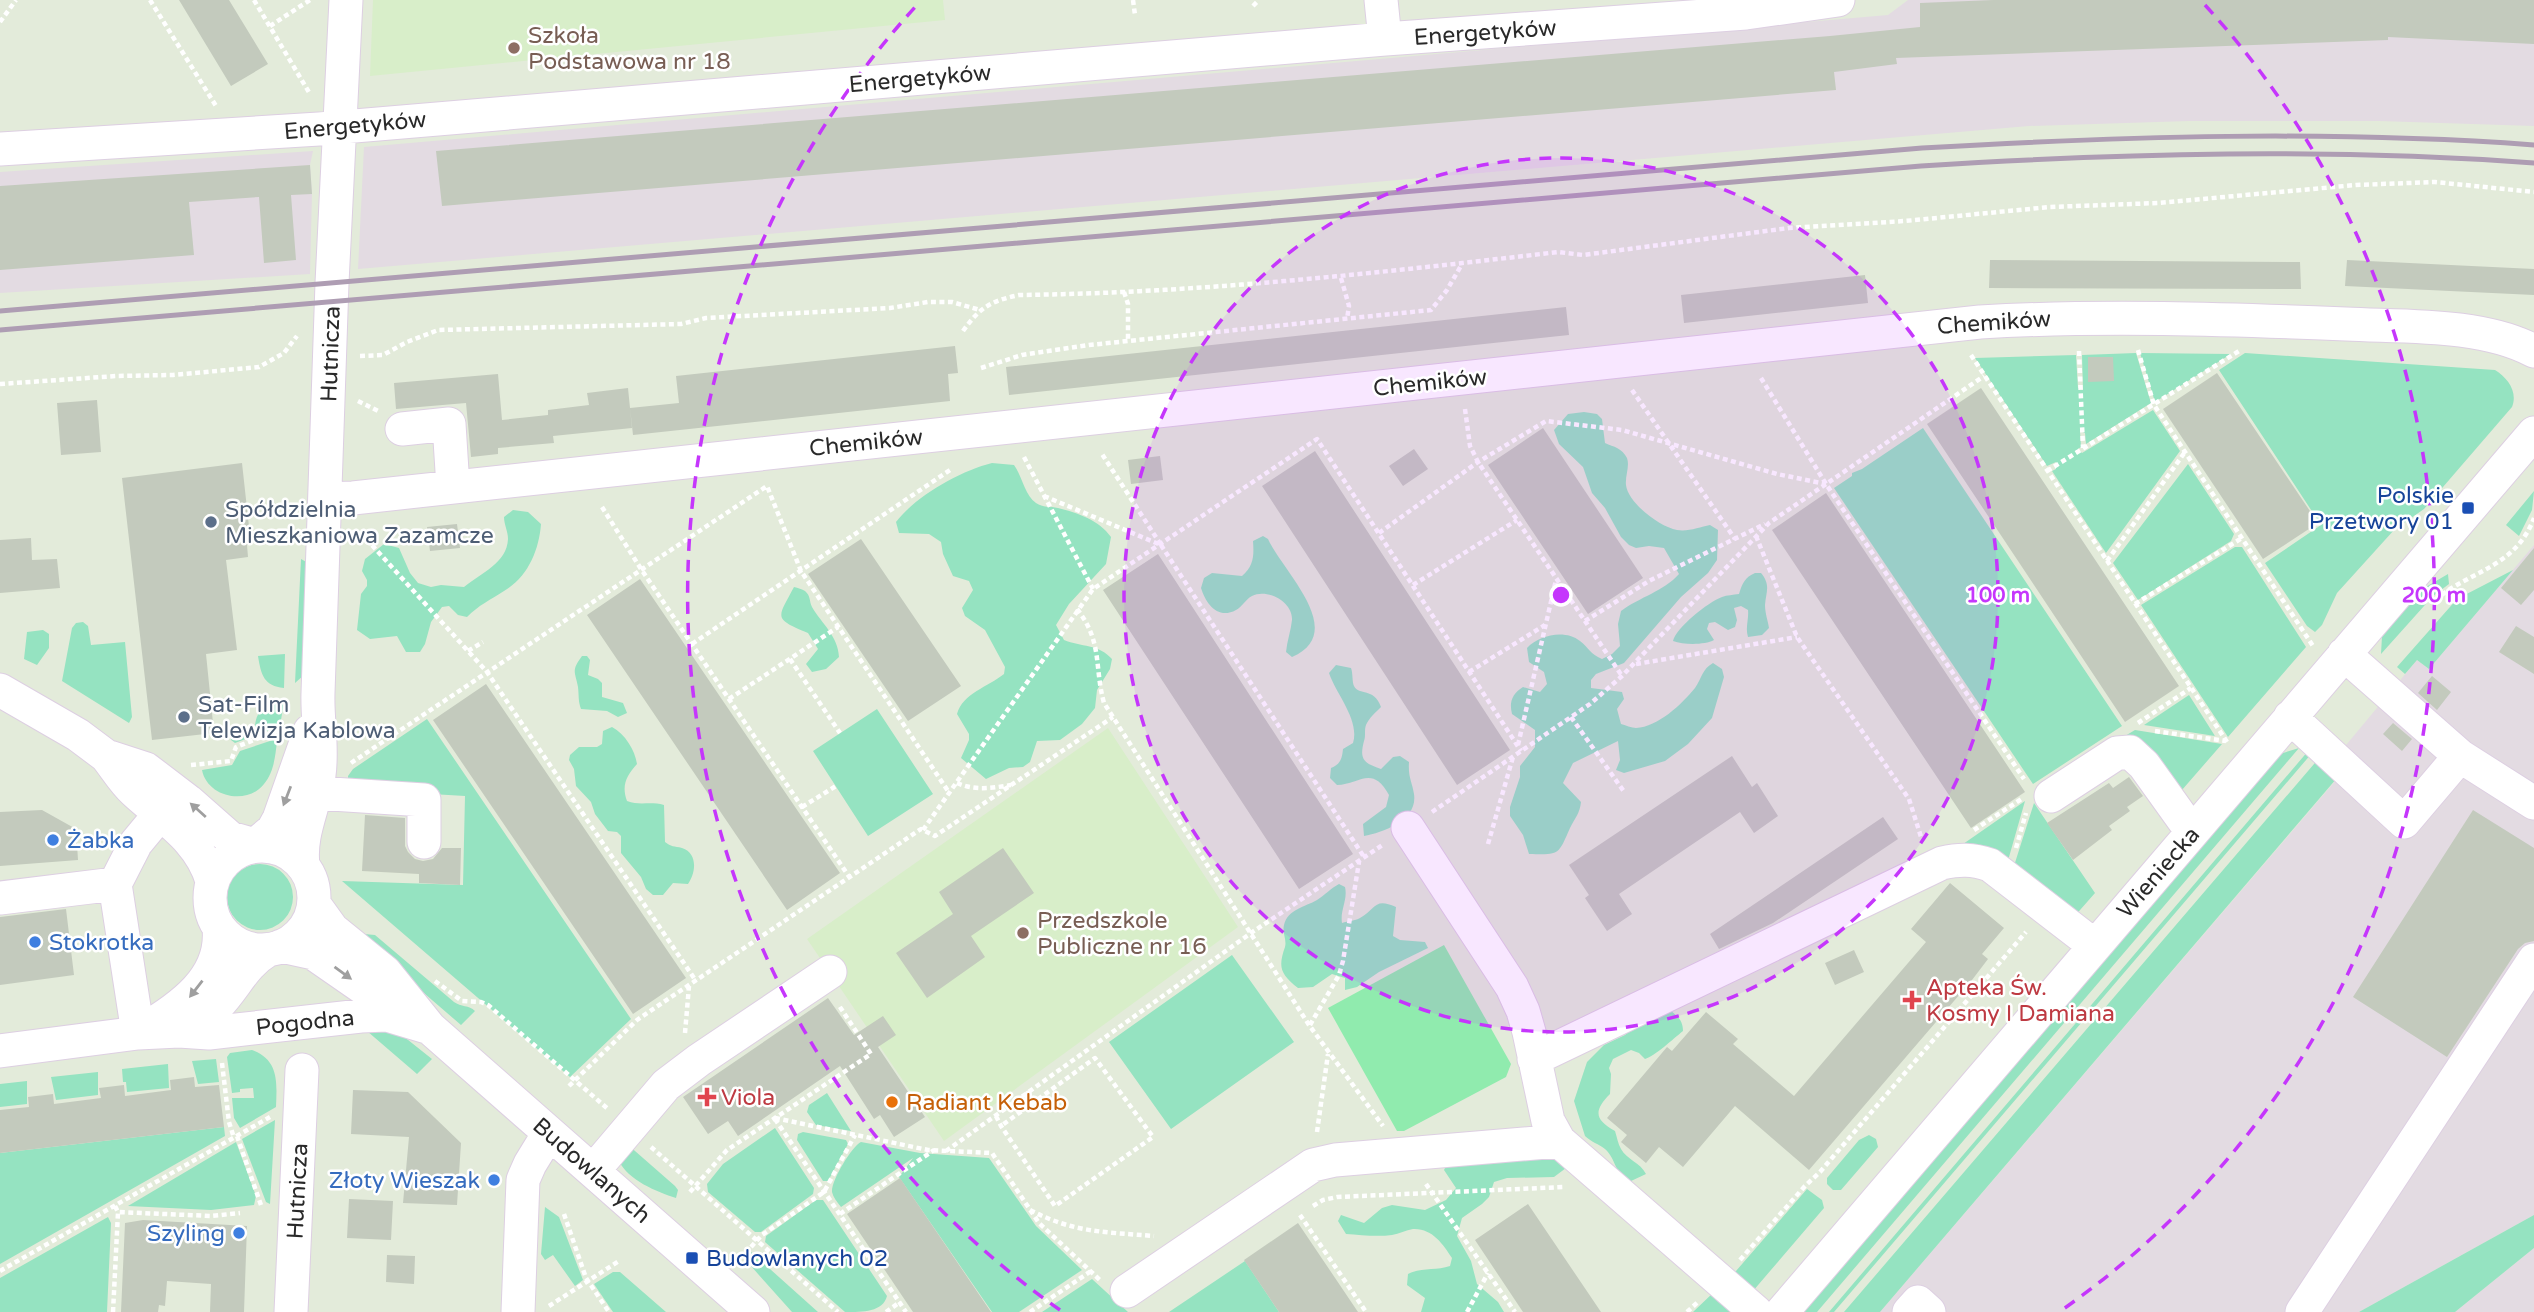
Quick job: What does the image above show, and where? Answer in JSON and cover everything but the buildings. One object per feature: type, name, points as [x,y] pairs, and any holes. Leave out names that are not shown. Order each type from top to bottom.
[{"type":"street","name":"Hutnicza","points":[[303,865],[301,848],[316,793],[322,744],[317,709],[346,0]]},
{"type":"street","points":[[1381,0],[1385,39]]},
{"type":"street","name":"Energetyków","points":[[0,149],[339,127],[1385,39],[1746,13],[1838,0]]},
{"type":"street","name":"Chemików","points":[[326,499],[453,488],[1980,322],[2068,317],[2245,320],[2426,328],[2498,338],[2534,351]]},
{"type":"street","points":[[402,429],[449,424],[453,488]]},
{"type":"street","name":"Wieniecka","points":[[1782,1312],[2290,717],[2330,652],[2534,433]]},
{"type":"street","points":[[2330,652],[2460,756],[2534,803]]},
{"type":"street","points":[[0,690],[78,735],[106,756],[131,789],[191,840],[204,858],[212,881]]},
{"type":"street","name":"Hutnicza","points":[[255,845],[272,830],[279,819],[317,709]]},
{"type":"street","points":[[2290,717],[2404,822],[2460,756]]},
{"type":"street","points":[[2035,793],[2117,753],[2130,752],[2144,765],[2192,832]]},
{"type":"street","points":[[106,756],[146,769],[230,838],[282,849],[303,865],[314,890],[310,919],[293,940],[275,948],[256,950],[235,943],[219,928],[211,913],[209,897],[218,868],[228,857],[255,845]]},
{"type":"street","points":[[316,793],[424,800],[424,842]]},
{"type":"street","points":[[138,1033],[115,884],[136,843],[160,814]]},
{"type":"street","points":[[1408,828],[1512,987],[1523,1011],[1548,1121],[1559,1141],[1756,1312]]},
{"type":"street","points":[[1534,1059],[1942,863],[1961,858],[1990,865],[2095,946]]},
{"type":"street","points":[[0,898],[115,884]]},
{"type":"street","name":"Budowlanych","points":[[314,904],[332,929],[385,972],[430,1028],[753,1312]]},
{"type":"street","name":"Pogodna","points":[[138,1033],[173,1013],[193,995],[217,957],[219,928]]},
{"type":"street","name":"Budowlanych","points":[[275,948],[313,953],[375,996],[430,1028]]},
{"type":"street","name":"Pogodna","points":[[179,1031],[217,1007],[254,958],[275,948]]},
{"type":"street","points":[[2302,1312],[2534,960]]},
{"type":"street","points":[[593,1171],[666,1085],[699,1060],[833,987]]},
{"type":"street","name":"Pogodna","points":[[0,1051],[138,1033],[209,1033],[343,1017],[387,1015],[430,1028]]},
{"type":"street","name":"Hutnicza","points":[[291,1312],[302,1085]]},
{"type":"street","points":[[518,1312],[523,1180],[549,1133]]},
{"type":"street","points":[[1118,1289],[1202,1240],[1313,1165],[1335,1160],[1559,1141]]},
{"type":"street","points":[[1909,1312],[1918,1302],[1929,1312]]},
{"type":"path","points":[[0,22],[16,0]]},
{"type":"path","points":[[150,0],[218,109]]},
{"type":"path","points":[[254,0],[311,95]]},
{"type":"path","points":[[270,26],[310,0]]},
{"type":"path","points":[[1133,0],[1135,15]]},
{"type":"path","points":[[1253,6],[1259,0]]},
{"type":"path","points":[[963,331],[974,316],[994,300],[1019,295],[1124,292],[1341,278],[1558,252],[1583,255],[1789,229],[2050,207],[2158,203],[2356,185],[2435,183],[2534,192]]},
{"type":"path","points":[[981,368],[1022,355],[1128,341],[1431,310],[1447,290],[1462,263]]},
{"type":"path","points":[[1341,278],[1349,306],[1347,319]]},
{"type":"path","points":[[1124,292],[1128,304],[1128,341]]},
{"type":"path","points":[[358,356],[383,355],[438,330],[681,324],[706,318],[890,308],[928,302],[952,302],[981,310]]},
{"type":"path","points":[[0,384],[173,375],[259,367],[284,354],[300,330]]},
{"type":"path","points":[[2138,350],[2154,405],[2242,538],[2330,652]]},
{"type":"path","points":[[2047,471],[2242,350]]},
{"type":"path","points":[[2079,351],[2083,448]]},
{"type":"path","points":[[1970,355],[2231,748]]},
{"type":"path","points":[[1612,361],[1735,539]]},
{"type":"path","points":[[1585,621],[1649,582],[1769,523],[1984,376]]},
{"type":"path","points":[[1761,378],[1826,484],[2035,793]]},
{"type":"path","points":[[1461,379],[1470,446],[1478,462],[1622,677]]},
{"type":"path","points":[[1379,533],[1478,462],[1546,421],[1622,430],[1777,474],[1826,484]]},
{"type":"path","points":[[569,1086],[637,1020],[923,830],[1093,589],[1317,439],[1519,749]]},
{"type":"path","points":[[2107,561],[2185,452]]},
{"type":"path","points":[[1102,454],[1361,859],[1339,975],[1309,1025]]},
{"type":"path","points":[[1024,457],[1093,589]]},
{"type":"path","points":[[692,644],[950,470]]},
{"type":"path","points":[[340,770],[767,486],[801,571],[950,794]]},
{"type":"path","points":[[1044,496],[1161,545]]},
{"type":"path","points":[[602,508],[850,877]]},
{"type":"path","points":[[2430,605],[2447,591],[2514,551],[2524,539],[2534,518]]},
{"type":"path","points":[[1413,585],[1517,520]]},
{"type":"path","points":[[1488,844],[1514,756],[1519,749],[1571,717],[1622,677],[1769,523]]},
{"type":"path","points":[[352,532],[361,533],[487,672],[696,981]]},
{"type":"path","points":[[1756,536],[1797,637],[1909,799],[1924,846]]},
{"type":"path","points":[[2135,604],[2242,538]]},
{"type":"path","points":[[1519,749],[1556,579]]},
{"type":"path","points":[[1077,609],[1091,629],[1099,662],[1104,703],[1309,1025],[1433,1193],[1515,1312]]},
{"type":"path","points":[[1469,672],[1546,625]]},
{"type":"path","points":[[729,699],[838,627]]},
{"type":"path","points":[[1634,665],[1797,637]]},
{"type":"path","points":[[468,651],[483,642]]},
{"type":"path","points":[[790,659],[840,733]]},
{"type":"path","points":[[923,830],[935,836],[1113,717]]},
{"type":"path","points":[[1571,717],[1625,793]]},
{"type":"path","points":[[180,767],[231,761],[236,747],[285,727]]},
{"type":"path","points":[[2130,728],[2226,741]]},
{"type":"path","points":[[946,1151],[1251,933],[1514,756]]},
{"type":"path","points":[[957,783],[968,788],[985,789],[1013,785]]},
{"type":"path","points":[[802,807],[836,786]]},
{"type":"path","points":[[1965,836],[2035,793]]},
{"type":"path","points":[[2007,877],[2035,793]]},
{"type":"path","points":[[1686,1312],[1721,1282],[1820,1172],[2047,908]]},
{"type":"path","points":[[685,1037],[689,985]]},
{"type":"path","points":[[690,1192],[727,1150],[871,1054],[833,987]]},
{"type":"path","points":[[221,1052],[229,1122],[260,1196],[263,1212]]},
{"type":"path","points":[[1313,1165],[1328,1053]]},
{"type":"path","points":[[996,1115],[1000,1126],[1055,1206],[1153,1137],[1095,1058],[1000,1126]]},
{"type":"path","points":[[0,1271],[236,1137],[302,1085]]},
{"type":"path","points":[[775,1118],[934,1150],[992,1153],[1039,1223],[1091,1271],[1118,1289]]},
{"type":"path","points":[[775,1118],[906,1312]]},
{"type":"path","points":[[751,1247],[762,1235],[824,1192],[855,1135]]},
{"type":"path","points":[[839,1214],[934,1150]]},
{"type":"path","points":[[1289,1222],[1323,1200],[1337,1197],[1609,1185]]},
{"type":"path","points":[[113,1312],[118,1212],[115,1206]]},
{"type":"path","points":[[1030,1210],[1053,1222],[1077,1229],[1202,1240]]},
{"type":"path","points":[[118,1212],[211,1216],[240,1213]]},
{"type":"path","points":[[564,1214],[588,1281],[609,1312]]},
{"type":"path","points":[[1300,1215],[1366,1312]]},
{"type":"path","points":[[540,1312],[619,1261]]},
{"type":"path","points":[[1030,1312],[1091,1271]]},
{"type":"path","points":[[1467,1312],[1488,1273]]},
{"type":"path","points":[[886,1312],[900,1303]]},
{"type":"shaded area","name":"Szkoła Podstawowa nr 18","points":[[373,0],[943,0],[945,20],[370,76]]},
{"type":"shaded area","points":[[1908,0],[2534,0],[2534,126],[2379,121],[2189,121],[2029,126],[358,269],[364,147],[1888,15]]},
{"type":"shaded area","points":[[313,151],[310,165],[310,274],[0,293],[0,172]]},
{"type":"shaded area","points":[[2136,353],[2151,403],[2086,444],[2085,433],[2080,431],[2081,447],[2078,449],[2082,453],[2153,410],[2180,451],[2106,553],[2052,471],[2056,469],[2056,462],[2047,466],[1975,358],[2076,355],[2078,388],[2083,390],[2082,355]]},
{"type":"shaded area","points":[[2140,353],[2231,354],[2155,402]]},
{"type":"shaded area","points":[[2245,353],[2495,370],[2508,381],[2513,391],[2512,407],[2424,509],[2394,530],[2337,593],[2322,625],[2315,632],[2307,626],[2265,563],[2321,525],[2219,370]]},
{"type":"shaded area","points":[[1568,414],[1597,414],[1602,419],[1605,443],[1618,448],[1625,455],[1628,461],[1628,492],[1646,513],[1677,530],[1710,525],[1718,530],[1717,560],[1708,573],[1681,597],[1624,663],[1596,674],[1591,680],[1591,688],[1622,692],[1624,699],[1617,709],[1621,724],[1636,728],[1653,724],[1676,707],[1695,688],[1709,665],[1713,663],[1722,669],[1724,677],[1712,718],[1688,744],[1665,761],[1624,773],[1616,770],[1620,760],[1618,741],[1573,763],[1563,783],[1581,802],[1580,809],[1557,852],[1529,854],[1523,835],[1510,816],[1510,807],[1520,777],[1520,766],[1535,747],[1535,730],[1512,714],[1511,702],[1516,692],[1523,687],[1540,692],[1547,684],[1544,672],[1529,662],[1527,648],[1545,637],[1567,635],[1580,641],[1602,659],[1620,646],[1618,624],[1621,611],[1666,585],[1679,574],[1664,548],[1636,548],[1621,537],[1605,508],[1592,493],[1583,467],[1559,444],[1554,430]]},
{"type":"shaded area","points":[[1923,428],[2122,726],[2033,784],[1834,488],[1852,476],[1852,473]]},
{"type":"shaded area","points":[[992,463],[1014,465],[1029,496],[1036,503],[1088,518],[1111,537],[1106,564],[1069,604],[1056,625],[1064,640],[1096,648],[1112,659],[1110,669],[1097,690],[1095,708],[1082,724],[1060,740],[1037,741],[1030,762],[1023,767],[1009,768],[986,779],[961,758],[969,734],[957,714],[970,696],[1004,674],[1005,667],[985,630],[965,616],[962,608],[973,590],[969,581],[953,576],[943,554],[941,542],[929,534],[899,533],[896,522],[915,503],[940,486],[966,472]]},
{"type":"shaded area","points":[[2188,464],[2234,534],[2231,541],[2138,600],[2113,563]]},
{"type":"shaded area","points":[[2534,491],[2532,510],[2519,536],[2506,525]]},
{"type":"shaded area","points":[[513,510],[528,512],[541,524],[531,562],[512,585],[467,617],[458,615],[449,606],[442,607],[431,622],[420,652],[406,652],[397,636],[370,639],[357,630],[361,594],[367,586],[362,571],[365,559],[384,544],[399,548],[410,573],[418,583],[431,587],[464,587],[492,567],[503,555],[508,539],[504,517]]},
{"type":"shaded area","points":[[1263,536],[1268,539],[1297,584],[1313,617],[1314,633],[1308,646],[1292,657],[1286,652],[1291,613],[1284,602],[1272,595],[1258,594],[1230,613],[1218,612],[1206,600],[1201,588],[1204,578],[1212,573],[1242,576],[1252,560],[1253,541]]},
{"type":"shaded area","points":[[2534,545],[2534,1215],[2359,1312],[1880,1312],[2337,779],[2326,769],[2417,660],[2429,669]]},
{"type":"shaded area","points":[[2235,547],[2242,547],[2306,647],[2228,737],[2141,605]]},
{"type":"shaded area","points":[[301,559],[308,563],[304,675],[295,683]]},
{"type":"shaded area","points":[[2513,570],[2429,669],[2417,660],[2405,674],[2397,667],[2457,599]]},
{"type":"shaded area","points":[[1755,573],[1761,573],[1767,585],[1765,608],[1769,628],[1762,635],[1748,637],[1748,610],[1741,606],[1734,608],[1737,620],[1735,627],[1728,630],[1715,622],[1709,623],[1707,629],[1714,640],[1694,644],[1673,641],[1693,616],[1716,600],[1739,594],[1744,581]]},
{"type":"shaded area","points":[[2448,574],[2449,584],[2433,596],[2381,654],[2382,636],[2419,591]]},
{"type":"shaded area","points":[[794,587],[807,593],[812,607],[836,643],[839,657],[826,669],[812,672],[806,664],[818,649],[808,633],[789,624],[782,616]]},
{"type":"shaded area","points":[[83,622],[88,626],[91,645],[125,642],[132,717],[129,723],[62,681],[72,628],[76,623]]},
{"type":"shaded area","points":[[43,630],[49,634],[49,648],[37,665],[24,659],[27,632]]},
{"type":"shaded area","points":[[285,654],[284,688],[268,682],[258,656]]},
{"type":"shaded area","points":[[582,656],[587,656],[590,660],[588,675],[602,683],[602,697],[623,703],[627,713],[618,717],[607,711],[581,709],[575,671]]},
{"type":"shaded area","points":[[1336,665],[1351,668],[1356,689],[1371,694],[1381,707],[1366,725],[1362,753],[1364,760],[1381,769],[1393,757],[1400,756],[1409,762],[1414,794],[1411,811],[1390,828],[1364,836],[1363,824],[1386,807],[1389,795],[1377,780],[1371,778],[1337,785],[1330,778],[1331,768],[1337,765],[1343,749],[1353,743],[1354,734],[1350,716],[1329,673]]},
{"type":"shaded area","points":[[2189,695],[2215,736],[2144,725]]},
{"type":"shaded area","points":[[284,702],[280,726],[235,743],[231,740],[230,733],[255,731],[256,718],[266,706]]},
{"type":"shaded area","points":[[877,709],[933,794],[868,836],[813,751]]},
{"type":"shaded area","points":[[427,719],[631,1019],[570,1077],[342,881],[463,885],[465,796],[348,789],[348,776],[353,769]]},
{"type":"shaded area","points":[[612,727],[629,743],[637,764],[626,781],[627,801],[664,805],[665,842],[687,851],[693,859],[693,874],[688,884],[673,883],[663,895],[653,895],[646,889],[641,877],[621,853],[621,836],[617,832],[608,831],[595,814],[591,802],[576,786],[570,755],[579,747],[597,747],[602,744],[603,731]]},
{"type":"shaded area","name":"Przedszkole Publiczne nr 16","points":[[1108,728],[1238,927],[944,1141],[807,939]]},
{"type":"shaded area","points":[[2135,730],[2222,744],[2175,798],[2125,736]]},
{"type":"shaded area","points":[[273,740],[277,742],[272,769],[257,791],[248,795],[229,795],[211,787],[205,779],[202,770],[232,765],[240,751]]},
{"type":"shaded area","points":[[2299,748],[1817,1312],[1802,1312],[2280,754]]},
{"type":"shaded area","points":[[2309,750],[2312,753],[1834,1312],[1829,1312]]},
{"type":"shaded area","points":[[2320,757],[2337,778],[1880,1312],[1844,1312]]},
{"type":"shaded area","points":[[2025,801],[2007,864],[1953,851]]},
{"type":"shaded area","points":[[2034,803],[2095,893],[2073,918],[2013,869]]},
{"type":"shaded area","points":[[260,864],[283,874],[293,897],[283,920],[260,930],[237,920],[227,897],[237,874]]},
{"type":"shaded area","points":[[1339,884],[1345,887],[1346,892],[1342,923],[1360,918],[1376,905],[1389,904],[1396,907],[1393,936],[1400,940],[1425,942],[1428,948],[1379,972],[1357,987],[1345,990],[1345,978],[1332,974],[1313,987],[1298,988],[1284,974],[1281,965],[1286,920],[1293,912],[1317,900]]},
{"type":"shaded area","points":[[364,934],[375,935],[454,1002],[475,1011],[461,1025],[360,938]]},
{"type":"shaded area","points":[[1232,955],[1294,1042],[1171,1129],[1109,1042]]},
{"type":"shaded area","points":[[1667,1008],[1680,1020],[1683,1031],[1645,1059],[1631,1050],[1613,1059],[1609,1068],[1610,1094],[1599,1110],[1600,1119],[1615,1131],[1624,1153],[1646,1174],[1631,1181],[1621,1175],[1605,1149],[1585,1136],[1574,1101],[1587,1062],[1604,1045]]},
{"type":"shaded area","points":[[360,1025],[393,1028],[432,1059],[417,1074]]},
{"type":"shaded area","points":[[252,1050],[261,1054],[272,1066],[276,1081],[276,1107],[240,1128],[234,1118],[232,1098],[254,1098],[253,1088],[232,1093],[227,1057],[230,1053]]},
{"type":"shaded area","points":[[216,1059],[219,1082],[198,1084],[192,1061]]},
{"type":"shaded area","points":[[168,1064],[169,1088],[127,1092],[122,1069]]},
{"type":"shaded area","points":[[98,1072],[98,1095],[56,1100],[51,1077]]},
{"type":"shaded area","points":[[27,1081],[27,1104],[0,1107],[0,1084]]},
{"type":"shaded area","points":[[827,1093],[851,1131],[816,1125],[807,1112],[809,1105]]},
{"type":"shaded area","points":[[275,1120],[270,1204],[266,1202],[242,1139]]},
{"type":"shaded area","points":[[224,1127],[225,1136],[0,1264],[0,1153]]},
{"type":"shaded area","points":[[775,1128],[814,1188],[813,1194],[761,1232],[755,1232],[708,1192],[707,1184],[723,1164]]},
{"type":"shaded area","points":[[803,1132],[846,1140],[848,1144],[828,1181],[823,1181],[797,1140],[798,1134]]},
{"type":"shaded area","points":[[1869,1135],[1876,1139],[1878,1147],[1841,1190],[1833,1190],[1827,1184],[1827,1178],[1859,1140]]},
{"type":"shaded area","points":[[236,1142],[256,1196],[254,1205],[211,1210],[128,1206]]},
{"type":"shaded area","points":[[861,1142],[920,1153],[989,1158],[1036,1226],[1082,1270],[1019,1312],[992,1312],[899,1177],[913,1158],[841,1207],[834,1198],[832,1192],[838,1172]]},
{"type":"shaded area","points":[[627,1144],[675,1186],[678,1190],[676,1198],[644,1184],[623,1168],[619,1161]]},
{"type":"shaded area","points":[[1543,1153],[1570,1165],[1554,1177],[1507,1178],[1494,1182],[1489,1197],[1462,1218],[1457,1236],[1471,1261],[1477,1284],[1498,1302],[1504,1312],[1421,1312],[1425,1298],[1407,1285],[1408,1274],[1450,1266],[1452,1258],[1441,1242],[1420,1229],[1386,1236],[1346,1234],[1338,1221],[1341,1215],[1364,1223],[1382,1208],[1392,1205],[1425,1210],[1446,1200],[1456,1188],[1444,1170],[1448,1162]]},
{"type":"shaded area","points":[[1807,1189],[1822,1200],[1824,1208],[1735,1312],[1693,1312],[1736,1271]]},
{"type":"shaded area","points":[[816,1200],[823,1200],[887,1296],[877,1308],[845,1312],[765,1242],[766,1236]]},
{"type":"shaded area","points":[[545,1207],[559,1217],[583,1280],[575,1286],[553,1255],[545,1260],[541,1254]]},
{"type":"shaded area","points":[[2534,1215],[2534,1248],[2455,1312],[2359,1312]]},
{"type":"shaded area","points":[[108,1217],[111,1223],[107,1312],[0,1312],[0,1278]]},
{"type":"shaded area","points":[[2534,1248],[2534,1312],[2455,1312]]},
{"type":"shaded area","points":[[751,1252],[818,1312],[792,1312],[742,1256]]},
{"type":"shaded area","points":[[1245,1261],[1279,1312],[1169,1312]]},
{"type":"shaded area","points":[[613,1272],[620,1272],[666,1312],[613,1312],[594,1284]]},
{"type":"shaded area","points":[[1092,1279],[1128,1312],[1042,1312]]},
{"type":"green space","points":[[1444,945],[1511,1064],[1506,1077],[1404,1131],[1397,1131],[1328,1008]]},
{"type":"railway","points":[[0,311],[1922,148],[2228,136],[2381,137],[2534,145]]},
{"type":"railway","points":[[0,330],[1921,166],[2227,154],[2381,155],[2534,163]]},
{"type":"place","name":"Szkoła Podstawowa nr 18","points":[[514,48]]},
{"type":"place","name":"Polskie Przetwory 01","points":[[2468,508]]},
{"type":"place","name":"Spółdzielnia Mieszkaniowa Zazamcze","points":[[211,522]]},
{"type":"place","name":"Sat-Film Telewizja Kablowa","points":[[184,717]]},
{"type":"place","name":"Żabka","points":[[53,840]]},
{"type":"place","name":"Przedszkole Publiczne nr 16","points":[[1023,933]]},
{"type":"place","name":"Stokrotka","points":[[35,942]]},
{"type":"place","name":"Apteka Św. Kosmy I Damiana","points":[[1912,1000]]},
{"type":"place","name":"Viola","points":[[707,1097]]},
{"type":"place","name":"Radiant Kebab","points":[[892,1102]]},
{"type":"place","name":"Złoty Wieszak","points":[[494,1180]]},
{"type":"place","name":"Szyling","points":[[239,1233]]},
{"type":"place","name":"Budowlanych 02","points":[[692,1258]]}]
